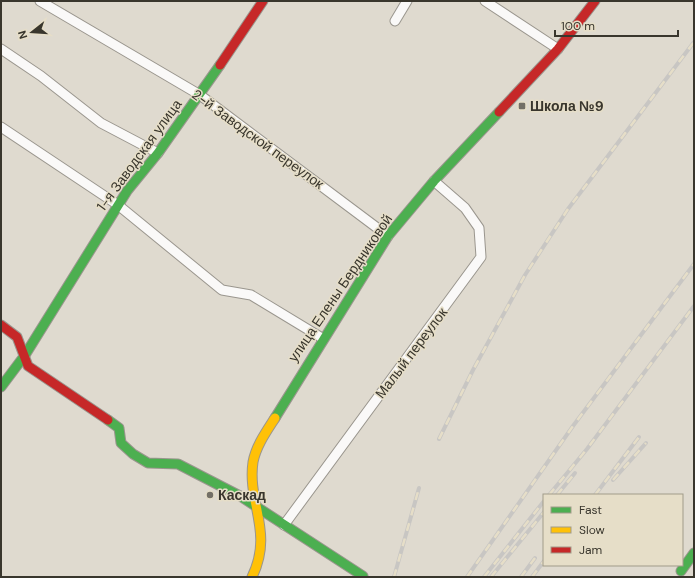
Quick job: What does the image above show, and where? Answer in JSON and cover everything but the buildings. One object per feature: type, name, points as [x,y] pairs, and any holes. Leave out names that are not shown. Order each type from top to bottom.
[{"type":"street","name":"2-й Заводской переулок","points":[[40,1],[200,95],[388,236]]},
{"type":"street","name":"1-я Заводская улица","points":[[1,387],[25,355],[127,191],[200,95],[263,1]]},
{"type":"street","points":[[395,21],[407,1]]},
{"type":"street","points":[[485,1],[558,49]]},
{"type":"street","name":"улица Елены Бердниковой","points":[[252,577],[256,569],[261,550],[261,525],[254,489],[253,464],[256,450],[322,338],[388,236],[434,181],[558,49],[595,1]]},
{"type":"street","points":[[1,49],[41,76],[101,123],[158,152]]},
{"type":"street","points":[[1,127],[118,205],[222,290],[251,295],[322,338]]},
{"type":"street","name":"Малый переулок","points":[[284,525],[481,257],[479,228],[465,208],[434,181]]},
{"type":"street","points":[[1,325],[17,337],[28,366],[118,428],[121,442],[133,454],[148,463],[178,464],[240,496],[363,576]]},
{"type":"street","points":[[680,574],[694,553]]},
{"type":"railway","points":[[439,439],[473,370],[525,275],[568,209],[694,42]]},
{"type":"railway","points":[[467,577],[573,426],[694,264]]},
{"type":"railway","points":[[550,494],[587,449],[694,306]]},
{"type":"railway","points":[[596,494],[639,437]]},
{"type":"railway","points":[[613,480],[646,443]]},
{"type":"railway","points":[[558,494],[575,473]]},
{"type":"railway","points":[[394,577],[419,488]]},
{"type":"railway","points":[[484,577],[543,502]]},
{"type":"railway","points":[[491,577],[543,513]]},
{"type":"railway","points":[[521,577],[535,558]]},
{"type":"railway","points":[[532,577],[543,562]]},
{"type":"traffic: fast","points":[[1,387],[25,355],[127,191],[158,153],[220,65]]},
{"type":"traffic: fast","points":[[275,418],[388,236],[434,181],[499,112]]},
{"type":"traffic: fast","points":[[108,420],[119,428],[121,443],[133,454],[148,463],[178,464],[240,496],[363,576]]},
{"type":"traffic: fast","points":[[681,571],[694,553]]},
{"type":"traffic: slow","points":[[252,577],[258,561],[261,546],[253,491],[253,462],[259,445],[275,418]]},
{"type":"traffic: jam","points":[[220,65],[263,1]]},
{"type":"traffic: jam","points":[[499,112],[558,49],[595,1]]},
{"type":"traffic: jam","points":[[1,325],[17,337],[28,366],[108,420]]},
{"type":"place","name":"Школа №9","points":[[522,106]]},
{"type":"place","name":"Каскад","points":[[210,495]]}]
